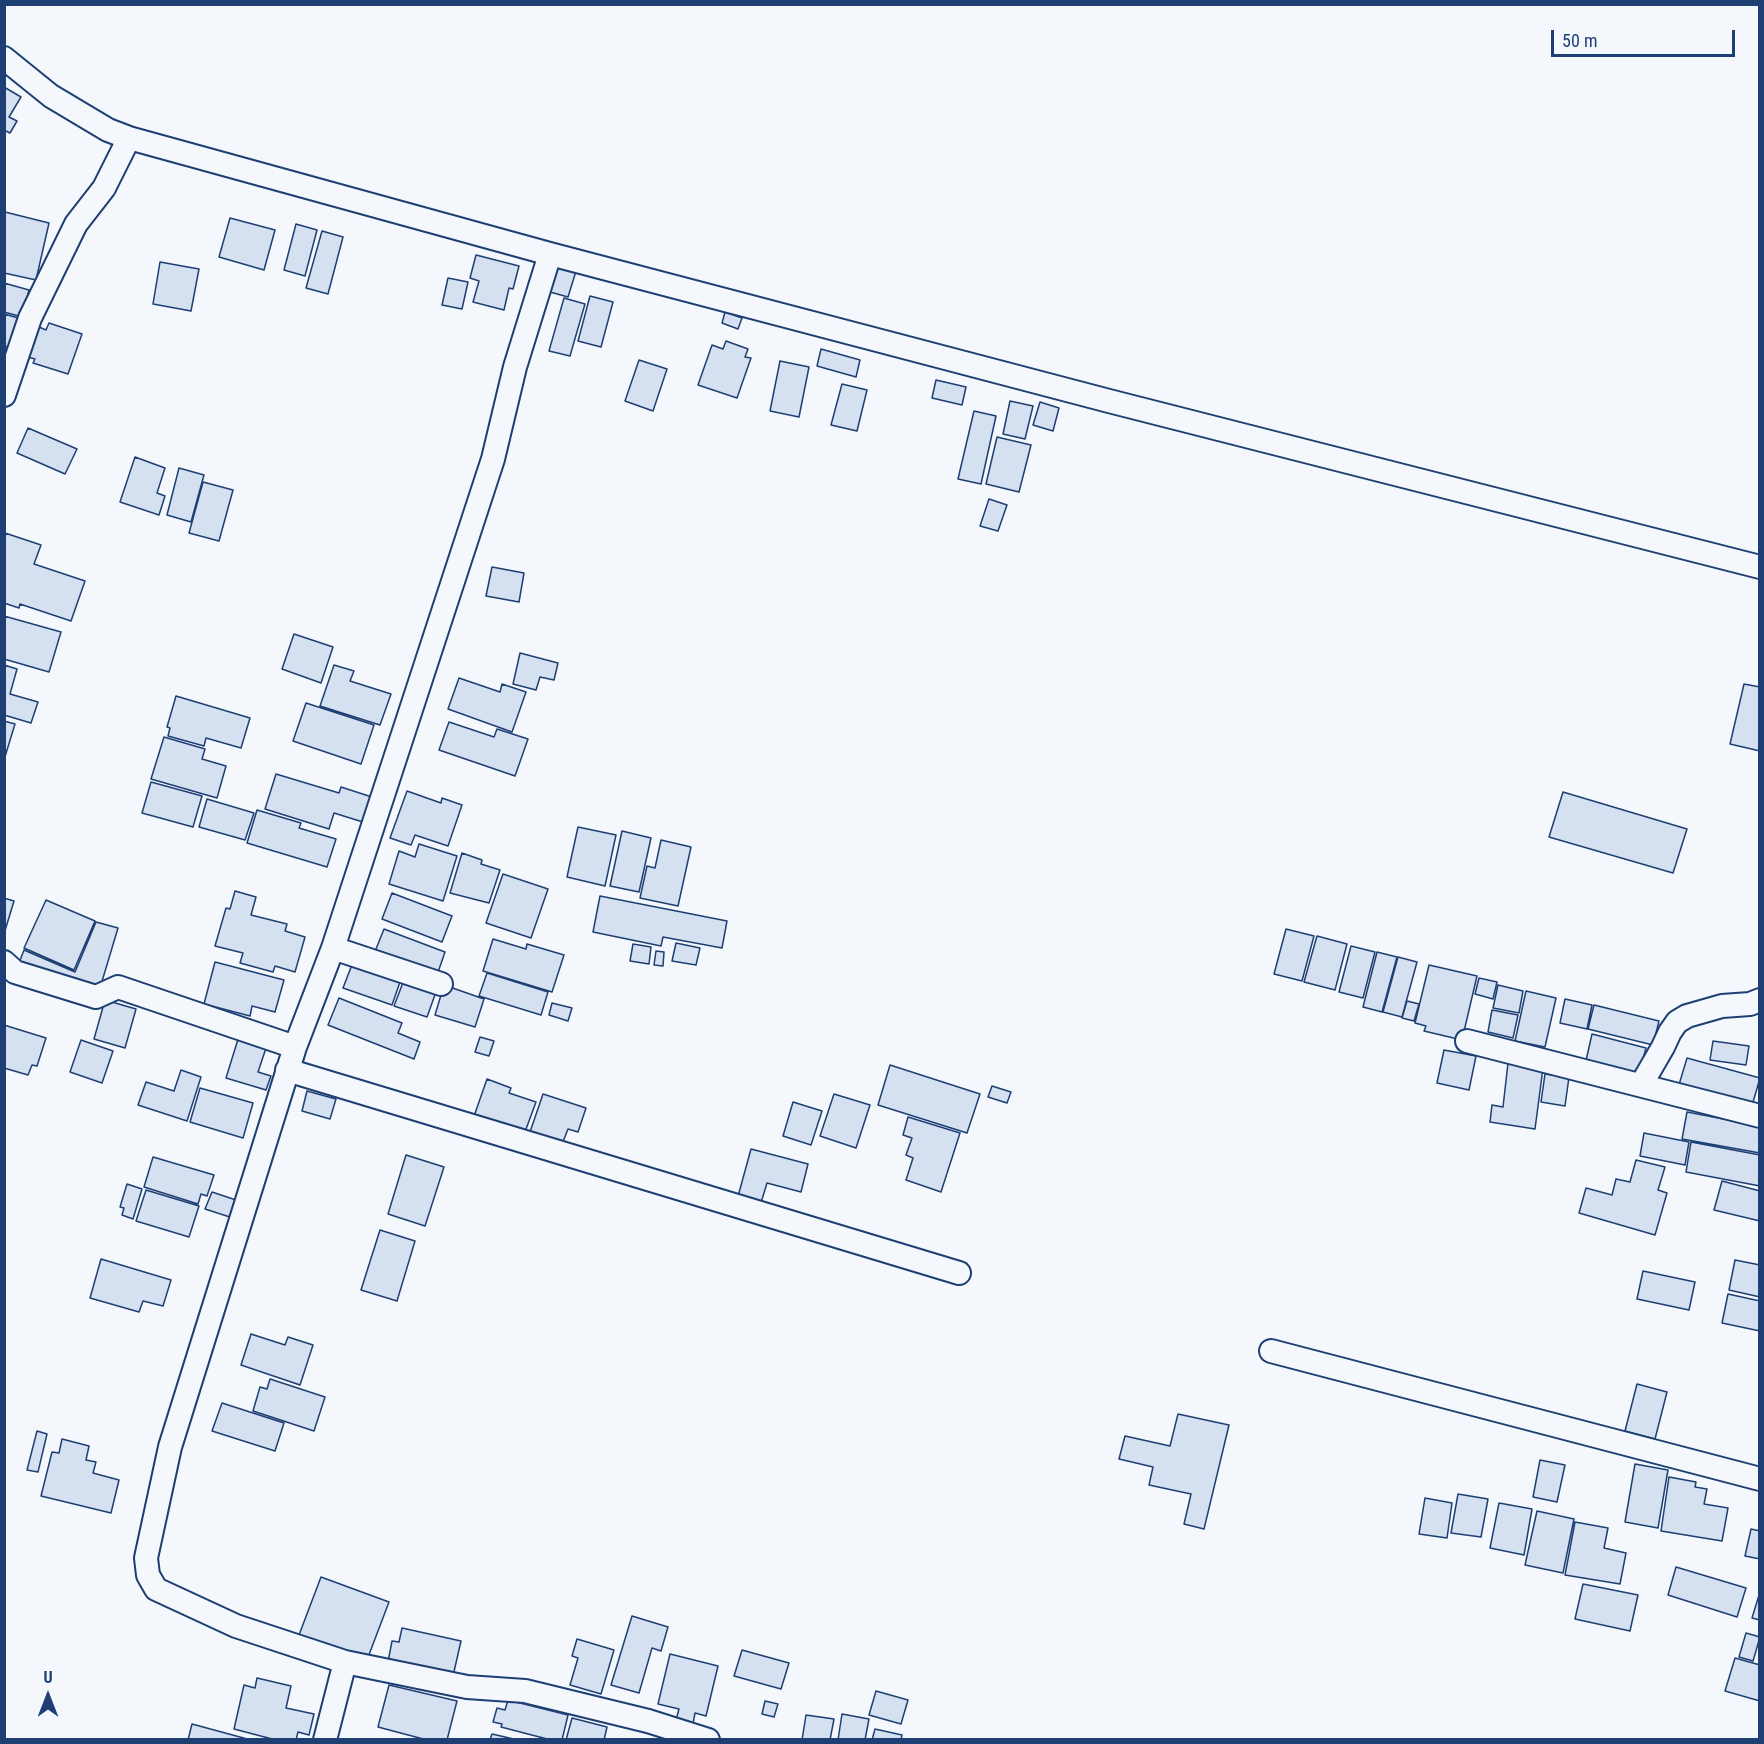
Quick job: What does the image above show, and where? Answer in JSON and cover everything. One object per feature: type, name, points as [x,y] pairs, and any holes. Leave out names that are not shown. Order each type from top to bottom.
[{"type":"street","points":[[4,58],[51,96],[108,130],[129,138],[550,254],[1109,401],[1760,567]]},
{"type":"street","points":[[4,395],[30,318],[76,224],[104,188],[129,138]]},
{"type":"street","points":[[550,254],[515,367],[493,459],[333,948],[287,1070],[170,1447],[146,1558],[148,1575],[156,1589],[236,1626],[345,1662],[467,1687],[525,1691],[648,1721],[708,1740]]},
{"type":"street","points":[[333,948],[441,984]]},
{"type":"street","points":[[4,962],[15,972],[96,997],[118,987],[295,1047]]},
{"type":"street","points":[[1641,1085],[1677,1022],[1687,1016],[1722,1006],[1750,1004],[1760,1000]]},
{"type":"street","points":[[1467,1041],[1760,1116]]},
{"type":"street","points":[[287,1070],[959,1273]]},
{"type":"street","points":[[1271,1351],[1760,1479]]},
{"type":"street","points":[[325,1740],[345,1662]]},
{"type":"building","points":[[4,87],[21,97],[9,117],[17,121],[10,133],[4,130]]},
{"type":"building","points":[[5,212],[49,223],[36,280],[4,273]]},
{"type":"building","points":[[230,218],[275,230],[264,270],[219,257]]},
{"type":"building","points":[[296,224],[317,230],[305,276],[284,270]]},
{"type":"building","points":[[322,231],[343,237],[328,294],[306,288]]},
{"type":"building","points":[[476,255],[519,266],[513,289],[509,288],[504,310],[473,302],[479,281],[470,278]]},
{"type":"building","points":[[160,262],[199,269],[191,311],[153,304]]},
{"type":"building","points":[[559,262],[577,268],[568,297],[550,292]]},
{"type":"building","points":[[448,278],[468,282],[462,309],[442,305]]},
{"type":"building","points":[[4,283],[29,290],[22,317],[4,312]]},
{"type":"building","points":[[590,296],[613,302],[601,347],[578,341]]},
{"type":"building","points":[[564,298],[585,304],[570,356],[549,351]]},
{"type":"building","points":[[725,312],[742,318],[738,329],[722,323]]},
{"type":"building","points":[[4,314],[22,319],[13,348],[4,346]]},
{"type":"building","points":[[49,323],[82,334],[68,374],[33,363],[35,359],[28,357],[39,327],[46,330]]},
{"type":"building","points":[[726,341],[748,349],[745,357],[751,358],[737,398],[698,385],[712,345],[723,349]]},
{"type":"building","points":[[821,349],[860,360],[856,377],[817,366]]},
{"type":"building","points":[[639,360],[667,369],[653,411],[625,401]]},
{"type":"building","points":[[780,361],[809,367],[799,417],[770,411]]},
{"type":"building","points":[[936,380],[966,387],[962,405],[932,398]]},
{"type":"building","points":[[842,384],[867,390],[857,431],[831,425]]},
{"type":"building","points":[[1010,401],[1033,406],[1025,439],[1003,434]]},
{"type":"building","points":[[1040,402],[1059,408],[1053,431],[1033,425]]},
{"type":"building","points":[[974,411],[996,416],[981,484],[958,479]]},
{"type":"building","points":[[28,428],[77,449],[65,474],[17,453]]},
{"type":"building","points":[[997,437],[1031,445],[1019,492],[986,484]]},
{"type":"building","points":[[135,457],[165,468],[157,493],[165,496],[159,515],[120,502]]},
{"type":"building","points":[[179,468],[204,475],[191,522],[167,515]]},
{"type":"building","points":[[203,482],[233,490],[219,541],[189,533]]},
{"type":"building","points":[[989,499],[1007,505],[998,531],[980,526]]},
{"type":"building","points":[[5,533],[41,545],[34,564],[85,581],[71,621],[20,604],[19,608],[4,603]]},
{"type":"building","points":[[492,567],[524,573],[519,602],[486,596]]},
{"type":"building","points":[[4,616],[61,632],[49,672],[4,659]]},
{"type":"building","points":[[294,634],[333,647],[321,683],[282,669]]},
{"type":"building","points":[[520,653],[558,663],[554,680],[540,677],[536,690],[513,684]]},
{"type":"building","points":[[4,665],[17,669],[10,694],[38,702],[31,723],[4,715]]},
{"type":"building","points":[[334,665],[354,671],[350,681],[391,694],[380,725],[320,706]]},
{"type":"building","points":[[459,678],[500,692],[502,684],[526,692],[512,732],[448,709]]},
{"type":"building","points":[[1744,684],[1760,687],[1760,751],[1730,744]]},
{"type":"building","points":[[176,696],[250,718],[241,748],[206,738],[204,746],[168,736],[170,728],[167,727]]},
{"type":"building","points":[[306,703],[374,725],[361,764],[293,741]]},
{"type":"building","points":[[4,721],[15,724],[4,760]]},
{"type":"building","points":[[449,722],[494,737],[497,729],[528,739],[515,776],[439,750]]},
{"type":"building","points":[[164,737],[205,749],[202,759],[226,766],[217,798],[151,779]]},
{"type":"building","points":[[276,774],[339,793],[341,787],[375,798],[366,823],[334,813],[329,829],[265,809]]},
{"type":"building","points":[[151,782],[202,796],[193,827],[142,813]]},
{"type":"building","points":[[407,791],[441,803],[442,798],[462,805],[448,846],[415,835],[411,845],[390,838]]},
{"type":"building","points":[[1563,792],[1687,829],[1673,873],[1549,837]]},
{"type":"building","points":[[207,799],[254,813],[245,840],[199,827]]},
{"type":"building","points":[[257,810],[301,823],[299,828],[336,839],[327,867],[247,843]]},
{"type":"building","points":[[578,827],[616,835],[605,886],[567,877]]},
{"type":"building","points":[[622,831],[651,838],[639,892],[610,886]]},
{"type":"building","points":[[661,840],[691,847],[678,906],[640,898],[647,866],[655,868]]},
{"type":"building","points":[[419,844],[457,856],[443,901],[389,884],[399,851],[415,857]]},
{"type":"building","points":[[462,853],[482,860],[481,864],[500,870],[489,903],[450,893]]},
{"type":"building","points":[[503,874],[548,889],[531,938],[486,923]]},
{"type":"building","points":[[235,891],[256,897],[251,915],[287,924],[285,931],[305,937],[295,972],[275,966],[273,972],[240,963],[243,953],[215,946],[226,908],[230,909]]},
{"type":"building","points":[[392,893],[452,916],[442,942],[382,919]]},
{"type":"building","points":[[600,896],[727,921],[722,948],[663,937],[661,946],[593,932]]},
{"type":"building","points":[[4,898],[14,901],[4,934]]},
{"type":"building","points":[[46,900],[95,921],[74,970],[24,948]]},
{"type":"building","points":[[96,922],[118,928],[100,988],[19,963],[24,950],[75,972]]},
{"type":"building","points":[[384,929],[445,952],[436,978],[374,954]]},
{"type":"building","points":[[1286,929],[1314,936],[1302,981],[1274,974]]},
{"type":"building","points":[[1317,936],[1347,944],[1335,990],[1304,982]]},
{"type":"building","points":[[493,939],[526,949],[527,944],[564,955],[552,992],[483,971]]},
{"type":"building","points":[[676,943],[700,948],[696,965],[672,961]]},
{"type":"building","points":[[633,944],[651,947],[649,964],[630,961]]},
{"type":"building","points":[[1351,946],[1375,952],[1363,998],[1339,992]]},
{"type":"building","points":[[656,951],[664,952],[663,966],[654,965]]},
{"type":"building","points":[[1377,952],[1397,957],[1382,1012],[1363,1007]]},
{"type":"building","points":[[1398,957],[1417,962],[1402,1017],[1383,1012]]},
{"type":"building","points":[[215,962],[284,980],[275,1012],[252,1006],[250,1016],[204,1004]]},
{"type":"building","points":[[353,962],[401,979],[392,1005],[343,988]]},
{"type":"building","points":[[1429,965],[1477,976],[1462,1040],[1424,1031],[1426,1026],[1415,1023]]},
{"type":"building","points":[[487,973],[548,992],[541,1015],[479,996]]},
{"type":"building","points":[[1479,978],[1497,982],[1493,999],[1475,994]]},
{"type":"building","points":[[404,980],[436,992],[427,1017],[394,1006]]},
{"type":"building","points":[[444,985],[484,999],[475,1027],[435,1015]]},
{"type":"building","points":[[1498,985],[1523,991],[1519,1013],[1493,1008]]},
{"type":"building","points":[[1526,991],[1556,998],[1545,1047],[1515,1041]]},
{"type":"building","points":[[339,998],[402,1023],[398,1033],[420,1042],[414,1059],[328,1025]]},
{"type":"building","points":[[1565,999],[1592,1005],[1587,1029],[1560,1023]]},
{"type":"building","points":[[105,1000],[136,1009],[125,1048],[94,1039]]},
{"type":"building","points":[[1407,1001],[1419,1004],[1414,1021],[1402,1018]]},
{"type":"building","points":[[552,1003],[572,1008],[568,1021],[549,1015]]},
{"type":"building","points":[[1594,1005],[1659,1021],[1653,1045],[1588,1029]]},
{"type":"building","points":[[1492,1010],[1518,1015],[1513,1038],[1488,1032]]},
{"type":"building","points":[[4,1025],[46,1038],[37,1066],[32,1065],[28,1075],[4,1068]]},
{"type":"building","points":[[1592,1034],[1646,1048],[1638,1078],[1585,1065]]},
{"type":"building","points":[[239,1036],[267,1045],[258,1072],[271,1076],[266,1090],[226,1078]]},
{"type":"building","points":[[480,1037],[494,1041],[489,1056],[475,1052]]},
{"type":"building","points":[[81,1040],[113,1051],[102,1083],[70,1072]]},
{"type":"building","points":[[1713,1041],[1749,1046],[1746,1065],[1710,1060]]},
{"type":"building","points":[[1444,1050],[1476,1056],[1469,1090],[1437,1083]]},
{"type":"building","points":[[1687,1058],[1760,1078],[1751,1109],[1678,1088]]},
{"type":"building","points":[[1508,1063],[1543,1068],[1535,1129],[1490,1122],[1492,1105],[1503,1107]]},
{"type":"building","points":[[890,1065],[980,1094],[967,1133],[878,1105]]},
{"type":"building","points":[[181,1070],[201,1077],[187,1121],[138,1105],[146,1082],[174,1091]]},
{"type":"building","points":[[1545,1074],[1569,1077],[1565,1106],[1541,1102]]},
{"type":"building","points":[[487,1079],[511,1088],[509,1093],[536,1102],[522,1140],[472,1122]]},
{"type":"building","points":[[992,1086],[1011,1092],[1007,1103],[988,1097]]},
{"type":"building","points":[[200,1088],[253,1103],[243,1138],[190,1122]]},
{"type":"building","points":[[307,1091],[336,1099],[330,1119],[302,1111]]},
{"type":"building","points":[[543,1094],[586,1108],[578,1132],[568,1129],[561,1147],[529,1135]]},
{"type":"building","points":[[834,1094],[870,1105],[856,1148],[820,1136]]},
{"type":"building","points":[[793,1102],[822,1111],[811,1145],[783,1136]]},
{"type":"building","points":[[1687,1112],[1760,1126],[1760,1153],[1682,1139]]},
{"type":"building","points":[[908,1117],[960,1133],[941,1192],[906,1180],[913,1158],[906,1155],[912,1138],[903,1135]]},
{"type":"building","points":[[1644,1133],[1689,1142],[1685,1165],[1640,1156]]},
{"type":"building","points":[[1691,1142],[1760,1155],[1760,1186],[1686,1172]]},
{"type":"building","points":[[751,1149],[808,1164],[801,1192],[767,1183],[760,1206],[737,1200]]},
{"type":"building","points":[[406,1155],[444,1167],[425,1226],[388,1214]]},
{"type":"building","points":[[153,1157],[214,1175],[207,1196],[201,1194],[198,1204],[144,1187]]},
{"type":"building","points":[[1636,1160],[1665,1167],[1658,1190],[1667,1193],[1655,1235],[1579,1213],[1586,1188],[1612,1195],[1616,1179],[1630,1182]]},
{"type":"building","points":[[1722,1181],[1760,1191],[1760,1221],[1714,1210]]},
{"type":"building","points":[[127,1184],[142,1189],[133,1219],[122,1215],[124,1208],[120,1207]]},
{"type":"building","points":[[146,1190],[199,1206],[189,1237],[136,1221]]},
{"type":"building","points":[[212,1192],[242,1202],[236,1219],[205,1209]]},
{"type":"building","points":[[380,1230],[415,1241],[397,1301],[361,1290]]},
{"type":"building","points":[[101,1259],[171,1280],[163,1306],[143,1301],[139,1312],[90,1298]]},
{"type":"building","points":[[1735,1260],[1760,1265],[1760,1297],[1729,1290]]},
{"type":"building","points":[[1643,1271],[1695,1282],[1689,1310],[1637,1299]]},
{"type":"building","points":[[1728,1294],[1760,1301],[1760,1331],[1722,1323]]},
{"type":"building","points":[[251,1334],[285,1345],[288,1337],[313,1345],[300,1385],[241,1365]]},
{"type":"building","points":[[270,1379],[325,1397],[314,1431],[253,1411],[260,1387],[267,1389]]},
{"type":"building","points":[[1637,1384],[1667,1392],[1655,1439],[1625,1431]]},
{"type":"building","points":[[222,1403],[284,1423],[275,1451],[212,1431]]},
{"type":"building","points":[[1178,1414],[1229,1425],[1204,1529],[1184,1524],[1191,1494],[1149,1485],[1153,1467],[1119,1459],[1125,1436],[1170,1446]]},
{"type":"building","points":[[37,1431],[47,1434],[38,1472],[27,1470]]},
{"type":"building","points":[[62,1439],[89,1446],[86,1460],[96,1462],[93,1473],[119,1480],[111,1513],[41,1496],[52,1452],[59,1453]]},
{"type":"building","points":[[1540,1460],[1565,1465],[1557,1502],[1533,1497]]},
{"type":"building","points":[[1635,1464],[1668,1470],[1658,1528],[1625,1522]]},
{"type":"building","points":[[1669,1477],[1696,1482],[1695,1487],[1707,1489],[1704,1504],[1728,1508],[1722,1541],[1661,1531]]},
{"type":"building","points":[[1458,1494],[1488,1499],[1481,1537],[1451,1533]]},
{"type":"building","points":[[1425,1498],[1452,1503],[1447,1538],[1419,1534]]},
{"type":"building","points":[[1499,1503],[1532,1509],[1524,1555],[1490,1548]]},
{"type":"building","points":[[1537,1511],[1574,1519],[1563,1573],[1525,1565]]},
{"type":"building","points":[[1575,1522],[1608,1528],[1604,1548],[1626,1553],[1620,1584],[1565,1575]]},
{"type":"building","points":[[1751,1529],[1760,1531],[1760,1559],[1745,1556]]},
{"type":"building","points":[[1676,1567],[1746,1588],[1737,1617],[1668,1595]]},
{"type":"building","points":[[321,1577],[389,1602],[367,1660],[299,1635]]},
{"type":"building","points":[[1583,1584],[1638,1595],[1630,1631],[1575,1619]]},
{"type":"building","points":[[1760,1592],[1760,1620],[1752,1618]]},
{"type":"building","points":[[632,1616],[668,1627],[661,1651],[652,1648],[639,1693],[611,1685]]},
{"type":"building","points":[[402,1628],[461,1641],[453,1676],[388,1662],[392,1641],[399,1642]]},
{"type":"building","points":[[1746,1633],[1760,1637],[1753,1661],[1739,1657]]},
{"type":"building","points":[[577,1639],[614,1650],[601,1694],[570,1685],[578,1658],[572,1656]]},
{"type":"building","points":[[742,1650],[789,1663],[781,1689],[734,1676]]},
{"type":"building","points":[[670,1654],[718,1666],[706,1716],[695,1713],[693,1724],[676,1720],[679,1709],[658,1704]]},
{"type":"building","points":[[1735,1658],[1760,1665],[1760,1701],[1725,1691]]},
{"type":"building","points":[[257,1678],[291,1686],[286,1708],[314,1714],[309,1735],[298,1732],[296,1740],[276,1740],[234,1729],[244,1685],[255,1688]]},
{"type":"building","points":[[389,1685],[457,1701],[447,1740],[427,1740],[378,1727]]},
{"type":"building","points":[[876,1691],[908,1700],[901,1724],[869,1715]]},
{"type":"building","points":[[508,1700],[568,1715],[562,1740],[551,1740],[501,1727],[502,1724],[493,1722],[497,1708],[505,1710]]},
{"type":"building","points":[[765,1701],[778,1704],[774,1717],[762,1714]]},
{"type":"building","points":[[842,1714],[869,1719],[865,1740],[838,1740]]},
{"type":"building","points":[[806,1715],[834,1719],[830,1740],[802,1740]]},
{"type":"building","points":[[572,1718],[607,1727],[604,1740],[566,1740]]},
{"type":"building","points":[[192,1724],[251,1740],[188,1740]]},
{"type":"building","points":[[875,1729],[902,1735],[901,1740],[872,1740]]},
{"type":"building","points":[[492,1734],[518,1740],[490,1740]]}]
